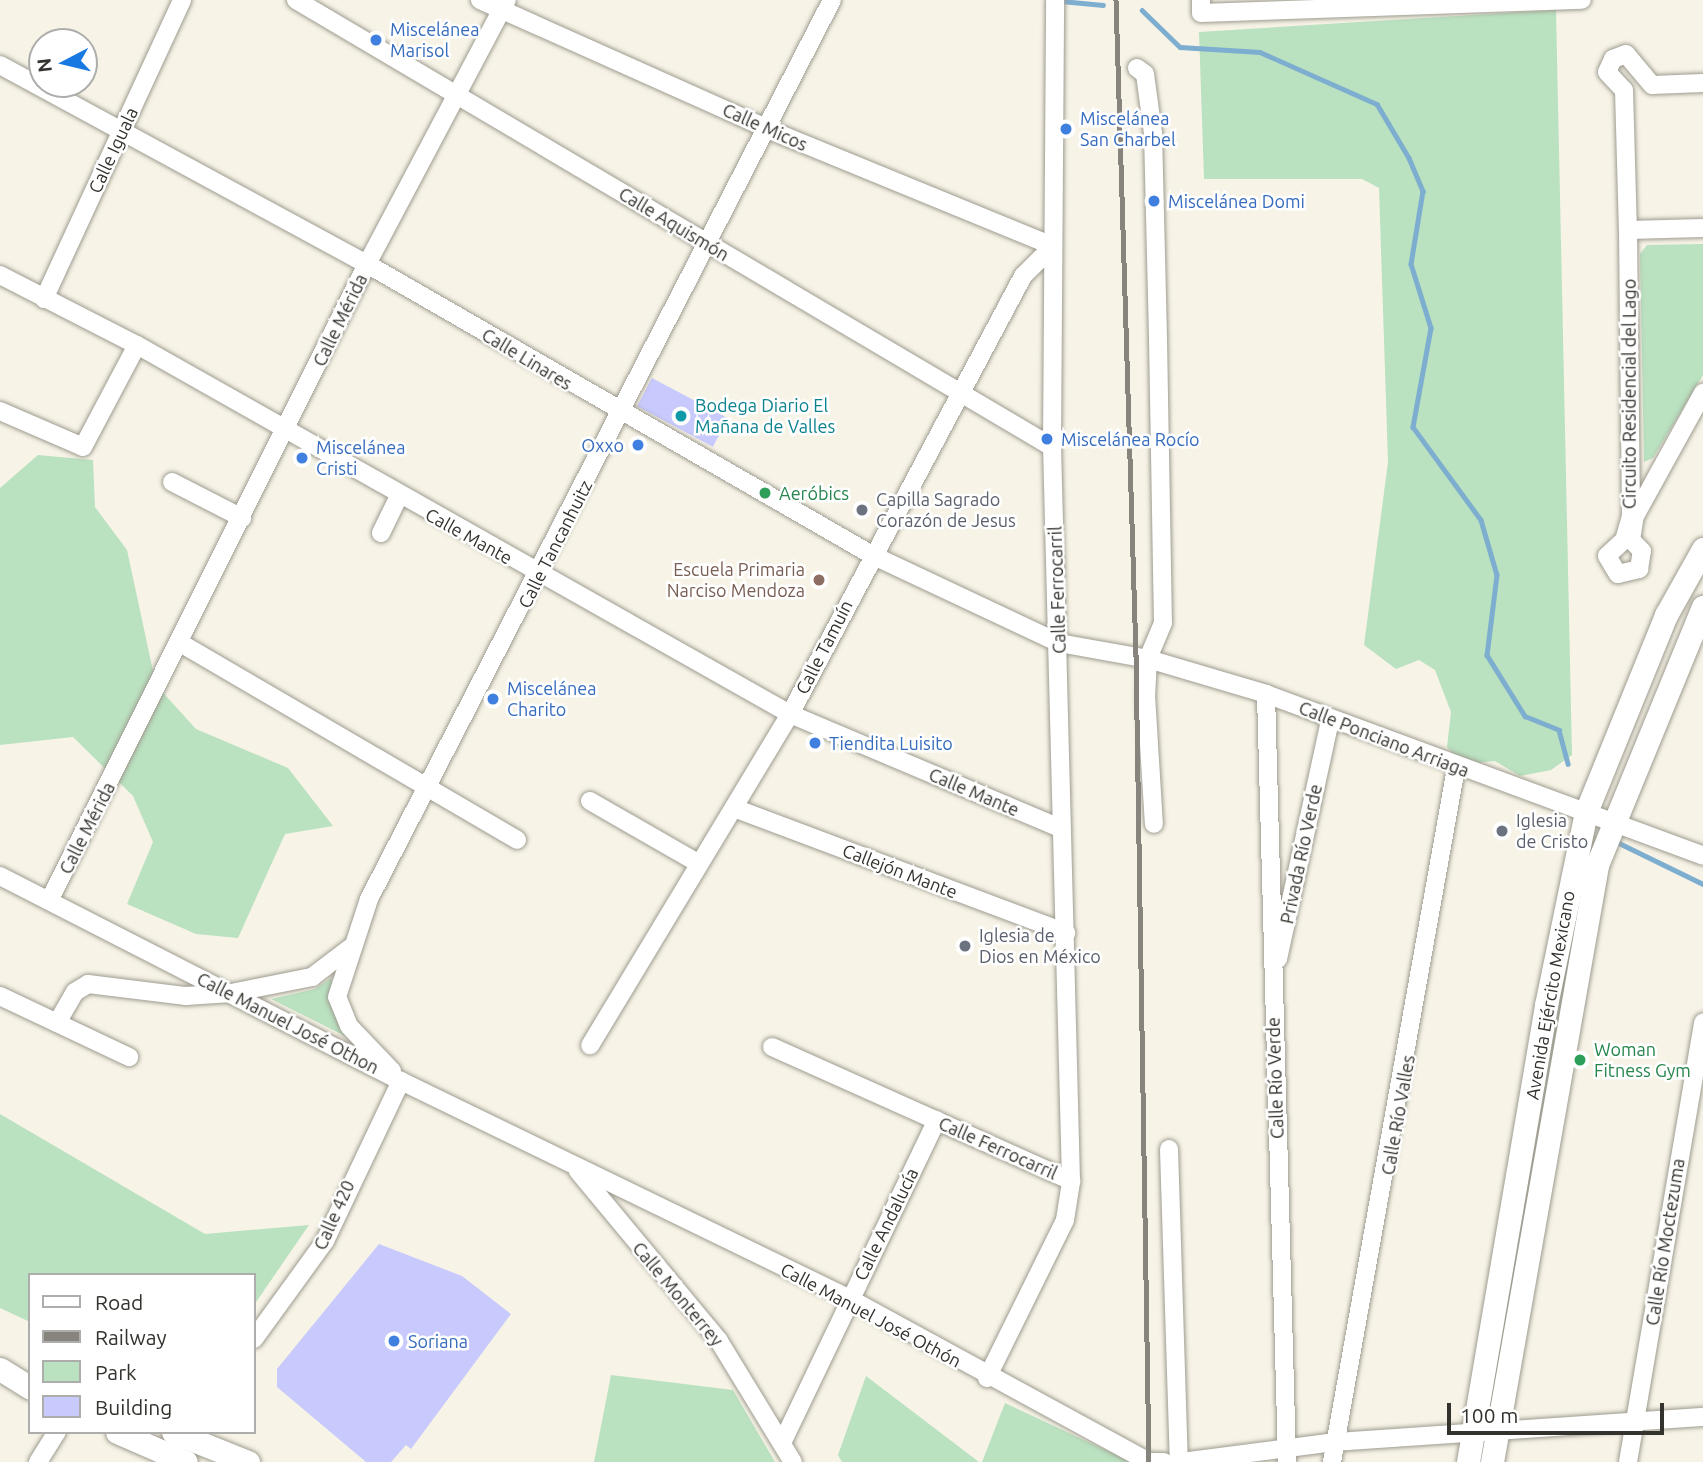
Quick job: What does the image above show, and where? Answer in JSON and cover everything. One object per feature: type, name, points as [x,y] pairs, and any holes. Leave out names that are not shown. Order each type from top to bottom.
[{"type":"main road","name":"Avenida Ejército Mexicano","points":[[1492,1462],[1527,1195],[1546,1005],[1586,812],[1666,615],[1703,549]]},
{"type":"main road","name":"Avenida Ejército Mexicano","points":[[1468,1462],[1582,929],[1611,820],[1700,618]]},
{"type":"main road","points":[[0,1360],[28,1372]]},
{"type":"main road","points":[[0,1369],[28,1387]]},
{"type":"main road","points":[[128,1434],[179,1443],[248,1462]]},
{"type":"street","name":"Calle Iguala","points":[[44,299],[182,0]]},
{"type":"street","name":"Calle Aquismón","points":[[296,0],[460,91],[704,244],[960,387],[1052,447]]},
{"type":"street","name":"Calle Micos","points":[[480,0],[505,5],[770,130],[1053,246]]},
{"type":"street","name":"Calle Tancanhuitz","points":[[401,1082],[345,1016],[337,997],[350,948],[426,790],[622,414],[704,244],[770,130],[832,0]]},
{"type":"street","name":"Calle Ferrocarril","points":[[987,1378],[1065,1220],[1071,1181],[1052,447],[1055,0]]},
{"type":"street","points":[[1201,6],[1582,0]]},
{"type":"street","name":"Calle Mérida","points":[[49,901],[182,644],[367,264],[505,5]]},
{"type":"street","name":"Circuito Residencial del Lago","points":[[1703,83],[1652,85],[1626,54],[1609,64],[1609,80],[1624,90],[1628,230],[1631,516],[1623,540],[1607,556],[1618,574],[1639,569],[1642,551],[1631,540],[1635,516],[1703,393]]},
{"type":"street","name":"Calle Linares","points":[[0,65],[367,264],[622,414],[872,555],[1059,643]]},
{"type":"street","points":[[1138,68],[1145,74],[1153,134],[1163,622],[1148,659],[1154,824]]},
{"type":"street","points":[[1628,230],[1703,228]]},
{"type":"street","name":"Calle Tamuín","points":[[590,1045],[696,862],[734,808],[790,714],[960,387],[1023,276],[1053,246]]},
{"type":"street","name":"Calle Mante","points":[[0,275],[137,345],[399,496],[790,714],[1062,830]]},
{"type":"street","points":[[0,411],[83,447],[137,345]]},
{"type":"street","points":[[172,482],[242,518]]},
{"type":"street","points":[[381,533],[399,496]]},
{"type":"street","points":[[1666,615],[1700,618]]},
{"type":"street","name":"Calle Ponciano Arriaga","points":[[1059,643],[1148,659],[1266,694],[1456,768],[1611,820],[1703,856]]},
{"type":"street","points":[[182,644],[426,790],[517,840]]},
{"type":"street","name":"Calle Río Verde","points":[[1266,694],[1287,1455]]},
{"type":"street","name":"Privada Río Verde","points":[[1272,986],[1330,721]]},
{"type":"street","name":"Calle Río Valles","points":[[1332,1462],[1456,768]]},
{"type":"street","points":[[590,802],[696,862]]},
{"type":"street","name":"Callejón Mante","points":[[734,808],[1066,933]]},
{"type":"street","name":"Calle Manuel José Othon","points":[[0,876],[401,1082],[576,1168]]},
{"type":"street","points":[[57,1023],[75,992],[88,985],[186,996],[231,993],[312,977],[350,948]]},
{"type":"street","points":[[0,996],[129,1057]]},
{"type":"street","name":"Calle Río Moctezuma","points":[[1629,1462],[1695,1106],[1703,1022]]},
{"type":"street","name":"Calle Ferrocarril","points":[[772,1048],[1071,1181]]},
{"type":"street","name":"Calle 420","points":[[256,1336],[325,1241],[401,1082]]},
{"type":"street","name":"Calle Andalucía","points":[[782,1443],[937,1120]]},
{"type":"street","points":[[1169,1149],[1180,1462],[1287,1455],[1335,1442],[1473,1435],[1703,1417]]},
{"type":"street","name":"Calle Manuel José Othón","points":[[576,1168],[850,1299],[987,1378],[1149,1462],[1164,1462]]},
{"type":"street","name":"Calle Monterrey","points":[[576,1168],[719,1340],[793,1462]]},
{"type":"street","points":[[38,1462],[56,1434]]},
{"type":"green space","points":[[1556,10],[1572,755],[1551,770],[1520,776],[1495,761],[1463,764],[1447,747],[1451,712],[1435,670],[1419,660],[1396,669],[1364,645],[1388,462],[1379,188],[1362,179],[1204,179],[1199,32]]},
{"type":"green space","points":[[1703,244],[1703,375],[1653,458],[1644,462],[1640,254],[1647,245]]},
{"type":"green space","points":[[38,455],[93,460],[95,507],[127,550],[156,685],[196,729],[288,768],[333,826],[285,834],[238,938],[196,934],[127,904],[153,842],[133,796],[73,737],[0,745],[0,488]]},
{"type":"green space","points":[[1591,850],[1578,922],[1535,1148],[1575,913]]},
{"type":"green space","points":[[331,978],[345,1036],[271,999],[315,989]]},
{"type":"green space","points":[[0,1114],[205,1234],[309,1225],[256,1302],[256,1273],[28,1273],[28,1321],[0,1308]]},
{"type":"green space","points":[[611,1375],[733,1390],[775,1462],[594,1462]]},
{"type":"green space","points":[[866,1376],[979,1462],[842,1462],[838,1455]]},
{"type":"green space","points":[[1005,1403],[1129,1461],[1129,1462],[982,1462]]},
{"type":"building","name":"Bodega Diario El Mañana de Valles","points":[[652,378],[728,418],[713,447],[637,406]]},
{"type":"building","name":"Soriana","points":[[379,1244],[462,1276],[511,1314],[411,1449],[406,1445],[391,1462],[366,1462],[277,1387],[277,1369]]},
{"type":"waterway","points":[[1061,1],[1103,5]]},
{"type":"waterway","points":[[1142,10],[1180,47],[1260,52],[1377,104],[1409,158],[1423,191],[1411,264],[1431,328],[1413,427],[1481,520],[1497,575],[1487,655],[1525,716],[1559,730],[1568,764]]},
{"type":"waterway","points":[[1615,841],[1703,884]]},
{"type":"railway","points":[[1116,0],[1136,656],[1149,1462]]},
{"type":"place","name":"Miscelánea Marisol","points":[[376,40]]},
{"type":"place","name":"Miscelánea San Charbel","points":[[1066,129]]},
{"type":"place","name":"Miscelánea Domi","points":[[1154,201]]},
{"type":"place","name":"Bodega Diario El Mañana de Valles","points":[[681,416]]},
{"type":"place","name":"Miscelánea Rocío","points":[[1047,439]]},
{"type":"place","name":"Oxxo","points":[[638,445]]},
{"type":"place","name":"Miscelánea Cristi","points":[[302,458]]},
{"type":"place","name":"Aeróbics","points":[[765,493]]},
{"type":"place","name":"Capilla Sagrado Corazón de Jesus","points":[[862,510]]},
{"type":"place","name":"Escuela Primaria Narciso Mendoza","points":[[819,580]]},
{"type":"place","name":"Miscelánea Charito","points":[[493,699]]},
{"type":"place","name":"Tiendita Luisito","points":[[815,743]]},
{"type":"place","name":"Iglesia de Cristo","points":[[1502,831]]},
{"type":"place","name":"Iglesia de Dios en México","points":[[965,946]]},
{"type":"place","name":"Woman Fitness Gym","points":[[1580,1060]]},
{"type":"place","name":"Soriana","points":[[394,1341]]}]
